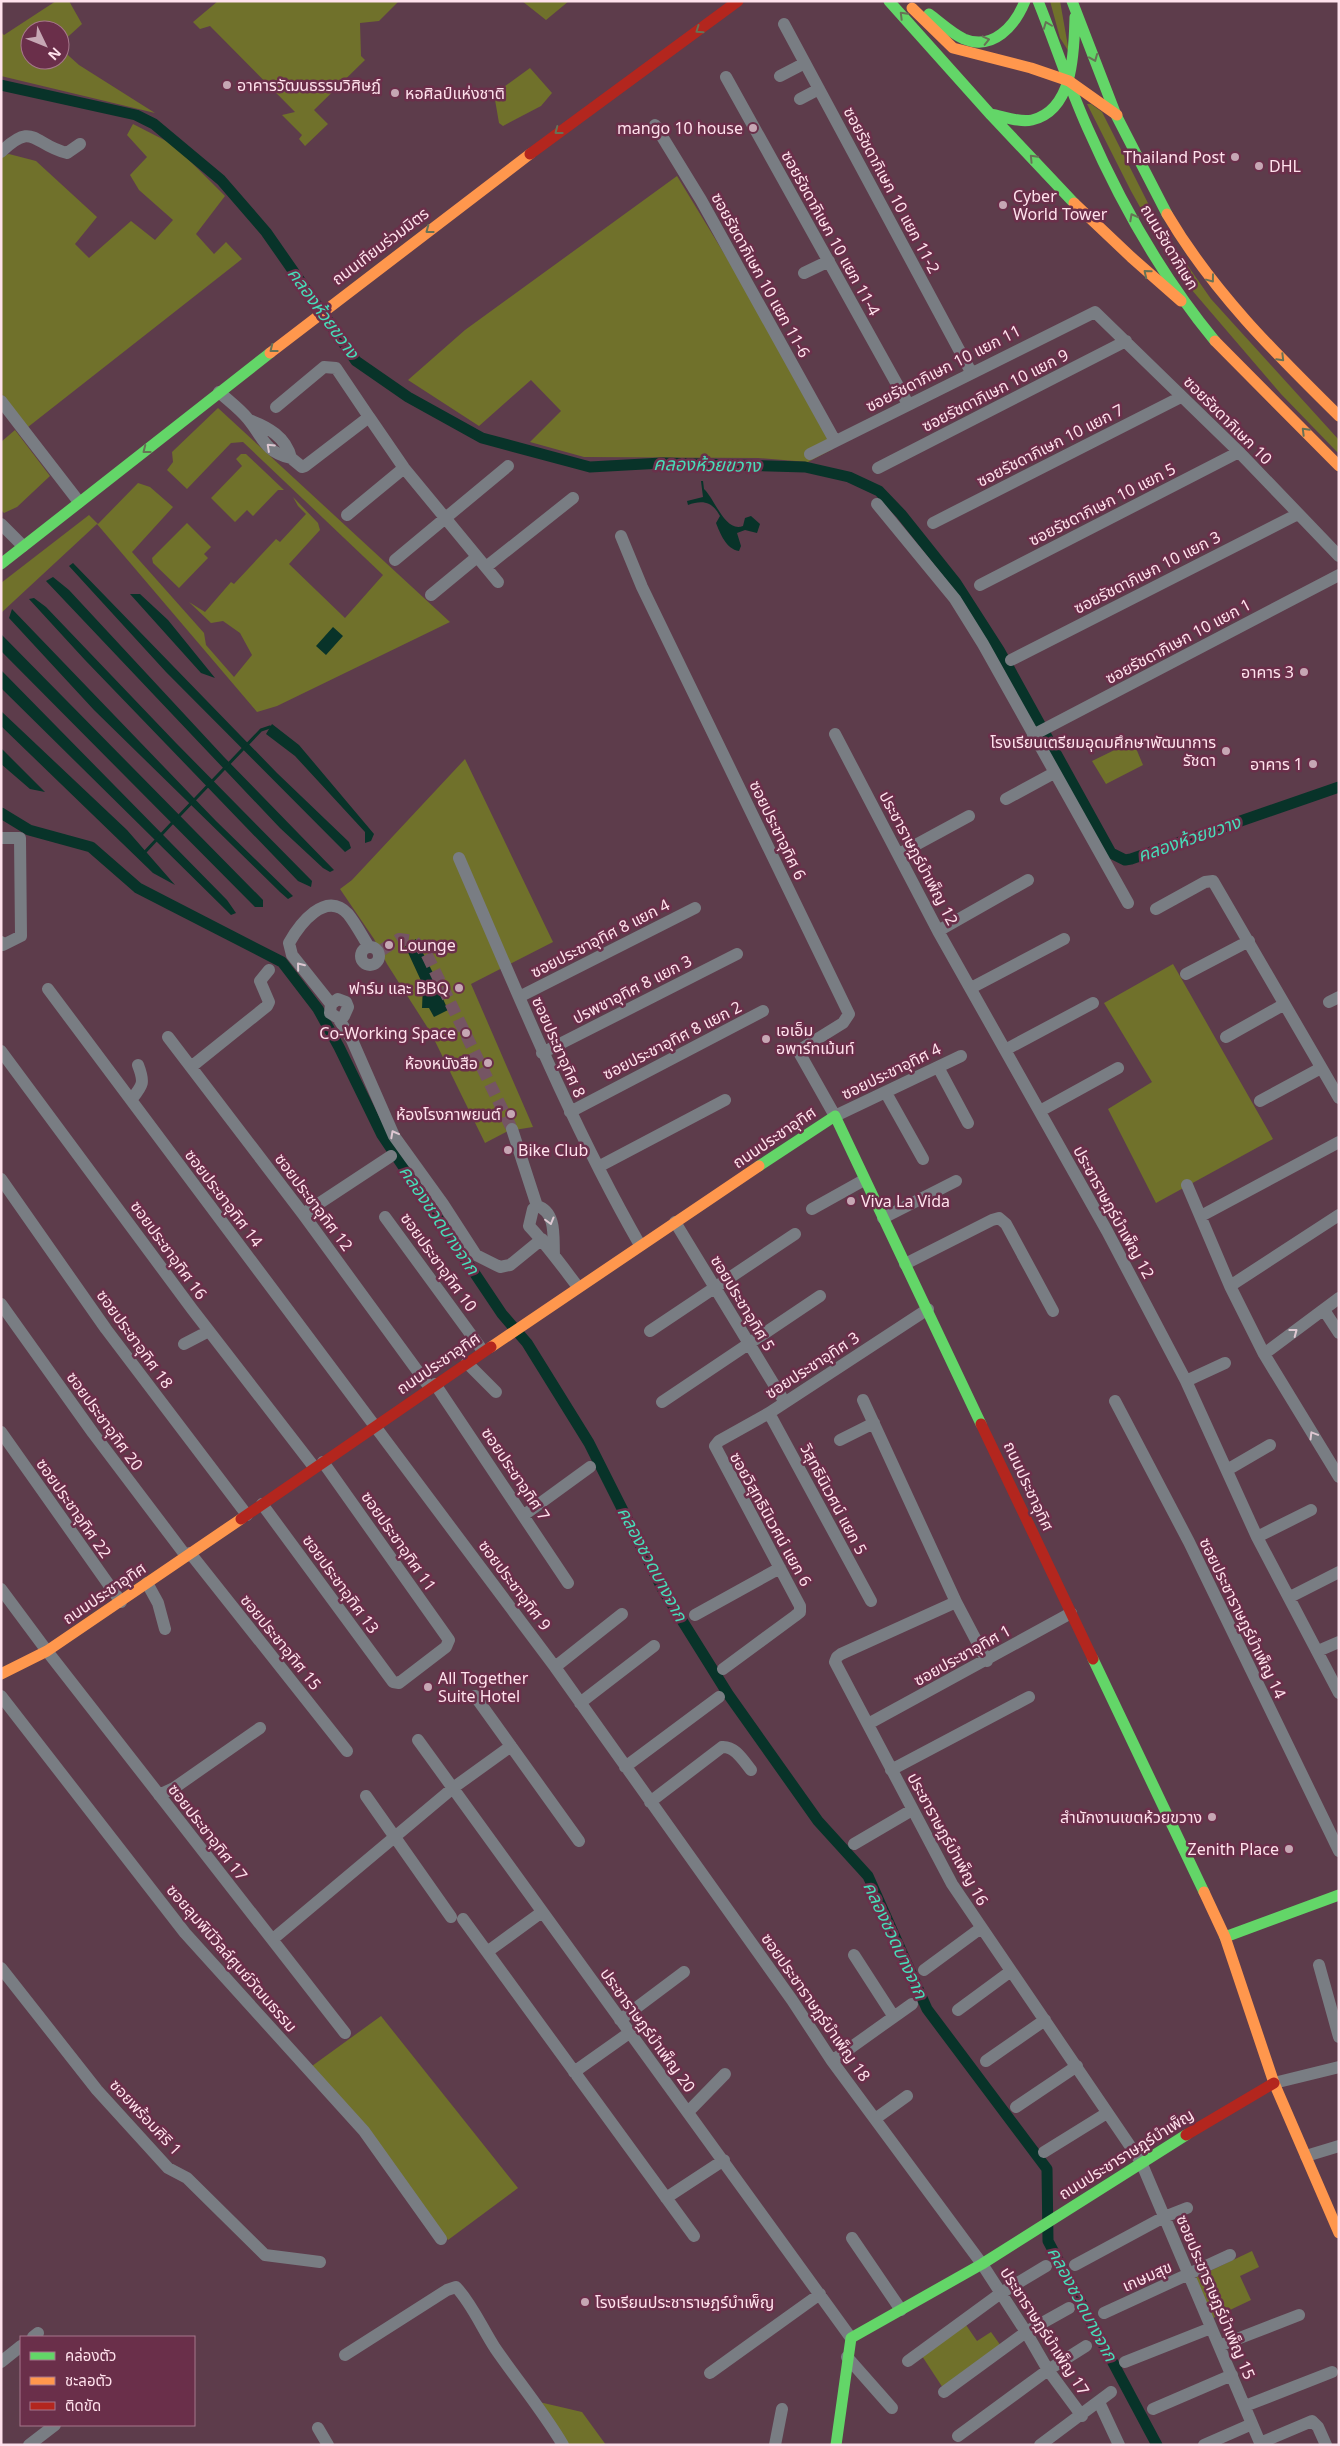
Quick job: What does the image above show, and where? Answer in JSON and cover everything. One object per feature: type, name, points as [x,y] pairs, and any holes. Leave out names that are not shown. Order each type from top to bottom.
[{"type":"main road","name":"ถนนเทียมร่วมมิตร","points":[[1,564],[332,303],[597,102],[738,1]]},
{"type":"main road","points":[[890,1],[963,80],[990,114],[1115,245],[1185,304]]},
{"type":"main road","points":[[905,1],[953,48],[1031,68],[1069,81],[1117,115]]},
{"type":"main road","points":[[916,1],[972,53]]},
{"type":"main road","points":[[929,14],[964,39],[977,42],[990,41],[1014,25],[1021,14],[1025,1]]},
{"type":"main road","name":"ถนนรัชดาภิเษก","points":[[1038,1],[1088,129],[1134,220],[1185,304],[1218,344],[1339,466]]},
{"type":"main road","points":[[990,114],[1020,120],[1032,120],[1044,115],[1056,103],[1069,81],[1074,61],[1074,7]]},
{"type":"main road","name":"ถนนรัชดาภิเษก","points":[[1074,7],[1117,115],[1162,204],[1202,267],[1247,324],[1339,416]]},
{"type":"main road","name":"ถนนประชาอุทิศ","points":[[1,1674],[47,1651],[121,1602],[483,1351],[835,1116],[1225,1937]]},
{"type":"main road","points":[[1337,2225],[1274,2083],[1225,1937],[1339,1895]]},
{"type":"main road","name":"ถนนประชาราษฎร์บำเพ็ญ","points":[[851,2338],[982,2264],[1038,2230],[1141,2162],[1274,2083]]},
{"type":"main road","points":[[836,2445],[851,2338]]},
{"type":"street","name":"ซอยรัชดาภิเษก 10 แยก 11-2","points":[[784,24],[971,372]]},
{"type":"street","points":[[780,76],[805,63]]},
{"type":"street","name":"ซอยรัชดาภิเษก 10 แยก 11-4","points":[[726,77],[908,404]]},
{"type":"street","points":[[800,99],[819,89]]},
{"type":"street","name":"ซอยรัชดาภิเษก 10 แยก 11-6","points":[[655,125],[701,200],[834,441]]},
{"type":"street","points":[[1,152],[10,142],[21,135],[31,136],[57,151],[67,153],[80,144]]},
{"type":"street","points":[[804,273],[828,261]]},
{"type":"street","name":"ซอยรัชดาภิเษก 10 แยก 11","points":[[810,454],[1091,312]]},
{"type":"street","name":"ซอยรัชดาภิเษก 10","points":[[1091,312],[1103,317],[1181,397],[1239,452],[1339,556]]},
{"type":"street","name":"ซอยรัชดาภิเษก 10 แยก 9","points":[[878,468],[1126,341]]},
{"type":"street","points":[[276,408],[324,368],[336,368],[404,468],[498,582]]},
{"type":"street","points":[[219,392],[249,420],[268,427],[288,446],[291,458],[302,467],[369,416]]},
{"type":"street","name":"ซอยรัชดาภิเษก 10 แยก 7","points":[[932,523],[1181,397]]},
{"type":"street","points":[[1,401],[79,502]]},
{"type":"street","name":"ซอยรัชดาภิเษก 10 แยก 5","points":[[980,585],[1239,452]]},
{"type":"street","points":[[395,560],[508,466]]},
{"type":"street","points":[[347,515],[404,468]]},
{"type":"street","points":[[486,567],[573,498]]},
{"type":"street","points":[[877,504],[952,595],[983,644],[1128,903]]},
{"type":"street","name":"ซอยรัชดาภิเษก 10 แยก 3","points":[[1011,660],[1298,514]]},
{"type":"street","points":[[1,524],[23,546]]},
{"type":"street","name":"ซอยประชาอุทิศ 6","points":[[621,536],[642,587],[848,1014],[843,1023],[800,1049],[800,1054],[835,1116]]},
{"type":"street","points":[[431,595],[477,557]]},
{"type":"street","name":"ซอยรัชดาภิเษก 10 แยก 1","points":[[1034,734],[1339,574]]},
{"type":"street","name":"ประชาราษฎร์บำเพ็ญ 12","points":[[835,734],[938,931],[1107,1231],[1186,1380],[1257,1537],[1339,1693]]},
{"type":"street","points":[[1006,799],[1054,773]]},
{"type":"street","points":[[899,854],[969,816]]},
{"type":"street","points":[[1,838],[20,838],[21,927],[21,936],[3,945],[1,942]]},
{"type":"street","name":"ซอยประชาอุทิศ 8","points":[[459,858],[542,1053],[606,1186],[640,1245]]},
{"type":"street","points":[[938,931],[1028,880]]},
{"type":"street","points":[[1156,909],[1205,882],[1213,881],[1249,941],[1283,1005],[1339,1098]]},
{"type":"street","points":[[376,950],[346,912],[332,905],[320,907],[296,930],[288,943],[292,955],[331,1004],[330,1013],[338,1018],[352,1040],[394,1136],[476,1254],[500,1267],[510,1265],[542,1239]]},
{"type":"street","name":"ซอยประชาอุทิศ 8 แยก 4","points":[[519,998],[695,908]]},
{"type":"street","points":[[971,988],[1064,939]]},
{"type":"street","points":[[1186,974],[1249,941]]},
{"type":"street","name":"ปรพชาอุทิศ 8 แยก 3","points":[[542,1053],[737,954]]},
{"type":"street","points":[[191,1067],[267,1006],[268,1002],[260,982],[269,970]]},
{"type":"street","name":"ซอยประชาอุทิศ 14","points":[[48,989],[375,1426]]},
{"type":"street","points":[[1006,1050],[1093,1003]]},
{"type":"street","points":[[1226,1037],[1283,1005]]},
{"type":"street","name":"ซอยประชาอุทิศ 8 แยก 2","points":[[570,1112],[763,1011]]},
{"type":"street","name":"ซอยประชาอุทิศ 12","points":[[168,1037],[433,1386]]},
{"type":"street","name":"ซอยประชาอุทิศ 16","points":[[1,1051],[209,1331],[318,1464]]},
{"type":"street","name":"ซอยประชาอุทิศ 4","points":[[835,1116],[961,1056]]},
{"type":"street","points":[[131,1100],[143,1084],[138,1065]]},
{"type":"street","points":[[938,1067],[968,1123]]},
{"type":"street","points":[[1040,1111],[1118,1068]]},
{"type":"street","points":[[1260,1101],[1321,1068]]},
{"type":"street","points":[[886,1093],[923,1159]]},
{"type":"street","points":[[598,1167],[725,1100]]},
{"type":"street","points":[[512,1129],[537,1206]]},
{"type":"street","points":[[1201,1216],[1339,1142]]},
{"type":"street","points":[[303,1214],[392,1156]]},
{"type":"street","name":"ซอยประชาอุทิศ 18","points":[[1,1179],[106,1329],[247,1515]]},
{"type":"street","points":[[812,1209],[864,1180]]},
{"type":"street","points":[[883,1218],[956,1181]]},
{"type":"street","points":[[1187,1185],[1230,1286],[1264,1354],[1339,1477]]},
{"type":"street","points":[[537,1206],[533,1209],[529,1226],[542,1239],[578,1287]]},
{"type":"street","points":[[537,1206],[545,1208],[550,1215],[554,1255]]},
{"type":"street","points":[[1230,1286],[1339,1215]]},
{"type":"street","name":"ซอยประชาอุทิศ 10","points":[[385,1217],[483,1351]]},
{"type":"street","points":[[906,1264],[999,1218],[1006,1224],[1053,1311]]},
{"type":"street","name":"ซอยประชาอุทิศ 5","points":[[675,1222],[784,1401]]},
{"type":"street","points":[[650,1331],[796,1234]]},
{"type":"street","points":[[662,1402],[749,1346],[820,1296]]},
{"type":"street","points":[[1264,1354],[1339,1298]]},
{"type":"street","name":"ซอยประชาอุทิศ 20","points":[[1,1304],[93,1433],[188,1555]]},
{"type":"street","name":"ซอยประชาอุทิศ 3","points":[[715,1446],[720,1441],[769,1412],[928,1309]]},
{"type":"street","points":[[1324,1310],[1339,1333]]},
{"type":"street","points":[[184,1344],[209,1331]]},
{"type":"street","points":[[467,1363],[496,1392]]},
{"type":"street","points":[[1186,1380],[1225,1363]]},
{"type":"street","name":"ซอยประชาอุทิศ 7","points":[[433,1386],[524,1515],[568,1584]]},
{"type":"street","points":[[863,1400],[956,1602],[986,1661]]},
{"type":"street","name":"ซอยประชาราษฎร์บำเพ็ญ 14","points":[[1115,1401],[1191,1546],[1339,1851]]},
{"type":"street","name":"วิสุทธินิเวศน์ แยก 5","points":[[769,1412],[871,1602]]},
{"type":"street","points":[[840,1440],[874,1423]]},
{"type":"street","name":"ซอยประชาอุทิศ 9","points":[[375,1426],[555,1666],[625,1767]]},
{"type":"street","name":"ซอยประชาอุทิศ 22","points":[[1,1432],[121,1602]]},
{"type":"street","points":[[1227,1470],[1270,1445]]},
{"type":"street","name":"ซอยวิสุทธินิเวศน์ แยก 6","points":[[715,1446],[800,1606],[800,1612],[723,1669]]},
{"type":"street","name":"ซอยประชาอุทิศ 11","points":[[318,1464],[449,1640],[446,1647],[399,1683],[393,1682]]},
{"type":"street","points":[[524,1515],[590,1467]]},
{"type":"street","name":"ซอยประชาอุทิศ 13","points":[[262,1504],[393,1682]]},
{"type":"street","points":[[1257,1537],[1311,1510]]},
{"type":"street","name":"ซอยประชาอุทิศ 15","points":[[188,1555],[347,1751]]},
{"type":"street","points":[[695,1615],[780,1568]]},
{"type":"street","points":[[1290,1597],[1339,1572]]},
{"type":"street","points":[[147,1583],[158,1603],[165,1629]]},
{"type":"street","name":"ซอยประชาอุทิศ 17","points":[[1,1589],[158,1795],[345,2033]]},
{"type":"street","name":"ประชาราษฎร์บำเพ็ญ 16","points":[[956,1602],[837,1657],[835,1662],[952,1884],[1141,2162]]},
{"type":"street","name":"ซอยประชาอุทิศ 1","points":[[868,1724],[1071,1613]]},
{"type":"street","points":[[555,1666],[622,1614]]},
{"type":"street","points":[[1318,1650],[1339,1642]]},
{"type":"street","points":[[580,1703],[654,1646]]},
{"type":"street","name":"ซอยลุมพินีวิลล์ศูนย์วัฒนธรรม","points":[[1,1696],[185,1933],[364,2131],[441,2238]]},
{"type":"street","points":[[475,1696],[579,1840]]},
{"type":"street","points":[[625,1767],[719,1697]]},
{"type":"street","points":[[891,1770],[1029,1697]]},
{"type":"street","points":[[158,1795],[174,1788],[260,1728]]},
{"type":"street","name":"ประชาราษฎร์บำเพ็ญ 20","points":[[418,1740],[629,2033],[724,2160],[851,2338]]},
{"type":"street","points":[[273,1939],[453,1788],[511,1746]]},
{"type":"street","points":[[650,1802],[722,1747],[728,1746],[734,1750],[751,1770]]},
{"type":"street","name":"ซอยประชาราษฎร์บำเพ็ญ 18","points":[[625,1767],[792,2000],[832,2061],[982,2264]]},
{"type":"street","points":[[366,1796],[393,1837],[457,1918],[487,1952],[694,2236]]},
{"type":"street","points":[[854,1844],[912,1810]]},
{"type":"street","points":[[487,1952],[542,1912]]},
{"type":"street","points":[[924,1970],[981,1928]]},
{"type":"street","points":[[854,1955],[894,2017]]},
{"type":"street","points":[[1319,1965],[1339,2037]]},
{"type":"street","name":"ซอยพร้อมศิริ 1","points":[[1,1968],[98,2090],[168,2168],[188,2178],[265,2255],[320,2262]]},
{"type":"street","points":[[958,2010],[1011,1971]]},
{"type":"street","points":[[620,2020],[684,1972]]},
{"type":"street","points":[[832,2061],[912,2004]]},
{"type":"street","points":[[986,2061],[1045,2020]]},
{"type":"street","points":[[574,2072],[629,2033]]},
{"type":"street","points":[[1016,2107],[1077,2066]]},
{"type":"street","points":[[1274,2083],[1339,2067]]},
{"type":"street","points":[[688,2112],[725,2074]]},
{"type":"street","points":[[875,2119],[907,2096]]},
{"type":"street","points":[[1044,2152],[1107,2113]]},
{"type":"street","points":[[1306,2156],[1339,2146]]},
{"type":"street","points":[[666,2198],[724,2160]]},
{"type":"street","name":"ซอยประชาราษฎร์บำเพ็ญ 15","points":[[1141,2162],[1261,2444]]},
{"type":"street","points":[[1075,2265],[1164,2217],[1187,2208]]},
{"type":"street","points":[[852,2238],[901,2310]]},
{"type":"street","name":"เกษมสุข","points":[[1104,2313],[1230,2256]]},
{"type":"street","name":"ประชาราษฎร์บำเพ็ญ 17","points":[[982,2264],[1048,2370],[1082,2416]]},
{"type":"street","points":[[908,2361],[1001,2293],[1046,2266]]},
{"type":"street","points":[[345,2355],[456,2286],[464,2295],[489,2338],[564,2445]]},
{"type":"street","points":[[710,2373],[820,2294]]},
{"type":"street","points":[[944,2392],[1026,2332],[1069,2308]]},
{"type":"street","points":[[1219,2346],[1300,2315]]},
{"type":"street","points":[[1125,2362],[1212,2328]]},
{"type":"street","points":[[958,2436],[1048,2370],[1086,2346]]},
{"type":"street","points":[[1,2362],[20,2347]]},
{"type":"street","points":[[847,2357],[892,2408]]},
{"type":"street","points":[[1245,2406],[1332,2372]]},
{"type":"street","points":[[1154,2409],[1232,2375]]},
{"type":"street","points":[[1047,2443],[1112,2392]]},
{"type":"street","points":[[1099,2402],[1119,2445]]},
{"type":"street","points":[[775,2445],[782,2410]]},
{"type":"street","points":[[1261,2444],[1312,2421],[1318,2427],[1326,2445]]},
{"type":"street","points":[[1204,2445],[1252,2424]]},
{"type":"street","points":[[29,2445],[54,2426]]},
{"type":"shaded area","points":[[56,1],[69,1],[82,24],[70,35],[70,20],[27,20]]},
{"type":"shaded area","points":[[218,1],[399,1],[379,21],[360,23],[361,56],[365,60],[314,110],[328,124],[305,146],[299,139],[302,135],[282,115],[295,112],[210,26],[200,29],[193,22]]},
{"type":"shaded area","points":[[522,1],[569,1],[546,20]]},
{"type":"shaded area","points":[[1050,1],[1060,1],[1069,52],[1060,38]]},
{"type":"shaded area","points":[[20,25],[20,70],[70,70],[70,57],[79,65],[155,113],[1,76],[1,32],[4,35]]},
{"type":"shaded area","points":[[530,68],[552,93],[541,106],[503,126],[499,123],[494,94]]},
{"type":"shaded area","points":[[1087,104],[1091,104],[1102,112],[1158,223],[1211,299],[1339,440],[1339,454],[1281,394],[1185,282],[1131,191]]},
{"type":"shaded area","points":[[133,124],[174,145],[225,196],[196,234],[214,254],[226,242],[242,259],[28,427],[1,393],[1,156],[9,154],[36,161],[97,217],[75,244],[89,258],[131,221],[155,240],[173,220],[139,190],[130,175],[147,157],[127,135]]},
{"type":"shaded area","points":[[677,176],[742,283],[833,449],[808,462],[758,458],[584,457],[530,442],[561,411],[531,380],[479,426],[408,380],[465,330]]},
{"type":"shaded area","points":[[218,408],[450,622],[277,706],[257,712],[97,524],[1,613],[1,583],[89,515],[98,524],[138,483],[150,487],[173,507],[132,552],[204,633],[206,645],[234,677],[252,655],[240,633],[223,621],[211,623],[189,602],[205,612],[231,582],[234,584],[276,539],[280,542],[306,514],[293,497],[318,523],[320,530],[289,564],[345,618],[383,575],[243,442],[231,443],[187,489],[167,470],[173,462],[172,452]]},
{"type":"shaded area","points":[[15,430],[50,476],[17,507],[4,513],[1,510],[1,442]]},
{"type":"shaded area","points":[[241,454],[246,454],[284,490],[278,490],[253,516],[247,510],[235,522],[211,498],[242,466],[236,459]]},
{"type":"shaded area","points":[[701,481],[703,481],[704,489],[721,514],[731,525],[743,526],[745,518],[751,516],[760,524],[757,533],[745,530],[737,533],[741,546],[739,551],[730,547],[722,536],[716,523],[720,516],[714,507],[702,502],[688,505],[687,501],[703,497]]},
{"type":"shaded area","points":[[187,523],[211,547],[204,554],[208,558],[179,588],[153,563],[152,558]]},
{"type":"shaded area","points":[[73,563],[277,773],[349,842],[351,848],[345,852],[166,672],[69,566]]},
{"type":"shaded area","points":[[53,577],[69,590],[224,757],[334,870],[330,872],[323,868],[280,828],[46,581]]},
{"type":"shaded area","points":[[130,594],[140,594],[168,620],[215,678],[201,673]]},
{"type":"shaded area","points":[[34,598],[46,607],[312,881],[311,887],[298,881],[85,660],[29,599]]},
{"type":"shaded area","points":[[12,609],[216,821],[293,896],[288,899],[280,892],[94,710],[9,618]]},
{"type":"shaded area","points":[[333,627],[343,636],[326,655],[316,646]]},
{"type":"shaded area","points":[[1,634],[263,900],[263,907],[255,907],[1,651]]},
{"type":"shaded area","points":[[1,670],[227,900],[236,913],[231,915],[1,688]]},
{"type":"shaded area","points":[[1,711],[127,830],[175,885],[153,873],[1,726]]},
{"type":"shaded area","points":[[272,724],[299,745],[374,834],[371,841],[365,843],[365,832],[295,756],[266,734]]},
{"type":"shaded area","points":[[1133,741],[1143,765],[1106,784],[1092,761]]},
{"type":"shaded area","points":[[1,748],[45,792],[30,789],[1,764]]},
{"type":"shaded area","points":[[465,759],[553,942],[471,984],[533,1127],[508,1131],[485,1143],[431,1033],[387,964],[374,939],[340,889],[352,880]]},
{"type":"shaded area","points":[[416,939],[439,985],[439,990],[448,1010],[434,1017],[429,1008],[422,1008],[423,985],[405,946]]},
{"type":"shaded area","points":[[1173,964],[1273,1139],[1156,1203],[1108,1109],[1152,1082],[1104,1003]]},
{"type":"shaded area","points":[[381,2016],[518,2188],[448,2240],[375,2138],[312,2066]]},
{"type":"shaded area","points":[[1252,2251],[1259,2267],[1240,2276],[1251,2300],[1211,2319],[1193,2279]]},
{"type":"shaded area","points":[[966,2325],[977,2341],[991,2332],[1001,2346],[943,2388],[922,2356]]},
{"type":"shaded area","points":[[535,2401],[582,2412],[606,2445],[566,2445]]},
{"type":"waterway","name":"คลองห้วยขวาง","points":[[1,85],[136,115],[154,124],[221,180],[266,232],[356,361],[408,397],[482,438],[590,467],[662,463],[805,467],[849,477],[879,491],[901,514],[956,583],[999,650],[1111,853],[1125,860],[1131,859],[1339,787]]},
{"type":"waterway","points":[[178,817],[261,730],[270,727]]},
{"type":"waterway","name":"คลองชวดบางจาก","points":[[1,813],[29,830],[91,847],[138,888],[282,962],[318,1009],[339,1047],[382,1135],[502,1314],[527,1343],[589,1443],[663,1590],[728,1694],[818,1821],[868,1876],[927,2009],[1047,2169],[1048,2241],[1157,2445]]},
{"type":"waterway","points":[[144,853],[174,821]]},
{"type":"tunnel","points":[[382,950],[399,939],[414,941],[426,953],[512,1129]]},
{"type":"traffic: fast","points":[[889,1],[991,115],[1074,203]]},
{"type":"traffic: fast","points":[[929,14],[950,31],[964,39],[984,42],[1002,34],[1015,19],[1025,1]]},
{"type":"traffic: fast","points":[[1038,1],[1081,113],[1114,185],[1144,240],[1178,292],[1215,341]]},
{"type":"traffic: fast","points":[[1072,1],[1116,115],[1167,214]]},
{"type":"traffic: fast","points":[[990,114],[1027,121],[1046,114],[1056,104],[1064,92],[1069,78],[1074,46],[1075,17]]},
{"type":"traffic: fast","points":[[1,564],[270,353]]},
{"type":"traffic: fast","points":[[759,1166],[835,1116],[981,1424]]},
{"type":"traffic: fast","points":[[1093,1659],[1204,1892]]},
{"type":"traffic: fast","points":[[1225,1937],[1339,1895]]},
{"type":"traffic: fast","points":[[836,2445],[851,2338],[982,2264],[1186,2135]]},
{"type":"traffic: slow","points":[[912,8],[953,48],[1031,68],[1069,81],[1117,115]]},
{"type":"traffic: slow","points":[[270,353],[530,154]]},
{"type":"traffic: slow","points":[[1074,203],[1181,301]]},
{"type":"traffic: slow","points":[[1167,214],[1204,270],[1246,321],[1339,416]]},
{"type":"traffic: slow","points":[[1215,341],[1339,466]]},
{"type":"traffic: slow","points":[[491,1347],[759,1166]]},
{"type":"traffic: slow","points":[[1,1674],[47,1651],[241,1519]]},
{"type":"traffic: slow","points":[[1204,1892],[1225,1937],[1274,2083],[1339,2233]]},
{"type":"traffic: jam","points":[[530,154],[738,1]]},
{"type":"traffic: jam","points":[[241,1519],[491,1347]]},
{"type":"traffic: jam","points":[[981,1424],[1093,1659]]},
{"type":"traffic: jam","points":[[1186,2135],[1274,2083]]},
{"type":"place","name":"อาคารวัฒนธรรมวิศิษฏ์","points":[[227,85]]},
{"type":"place","name":"หอศิลป์แห่งชาติ","points":[[395,93]]},
{"type":"place","name":"mango 10 house","points":[[753,128]]},
{"type":"place","name":"Thailand Post","points":[[1235,157]]},
{"type":"place","name":"DHL","points":[[1259,166]]},
{"type":"place","name":"Cyber World Tower","points":[[1003,205]]},
{"type":"place","name":"อาคาร 3","points":[[1304,672]]},
{"type":"place","name":"โรงเรียนเตรียมอุดมศึกษาพัฒนาการ รัชดา","points":[[1226,751]]},
{"type":"place","name":"อาคาร 1","points":[[1313,764]]},
{"type":"place","name":"Lounge","points":[[389,945]]},
{"type":"place","name":"ฟาร์ม และ BBQ","points":[[459,988]]},
{"type":"place","name":"Co-Working Space","points":[[466,1033]]},
{"type":"place","name":"เอเอ็ม อพาร์ทเม้นท์","points":[[766,1039]]},
{"type":"place","name":"ห้องหนังสือ","points":[[488,1063]]},
{"type":"place","name":"ห้องโรงภาพยนต์","points":[[511,1114]]},
{"type":"place","name":"Bike Club","points":[[508,1150]]},
{"type":"place","name":"Viva La Vida","points":[[851,1201]]},
{"type":"place","name":"All Together Suite Hotel","points":[[428,1687]]},
{"type":"place","name":"สำนักงานเขตห้วยขวาง","points":[[1212,1817]]},
{"type":"place","name":"Zenith Place","points":[[1289,1849]]},
{"type":"place","name":"โรงเรียนประชาราษฎร์บำเพ็ญ","points":[[585,2302]]}]
